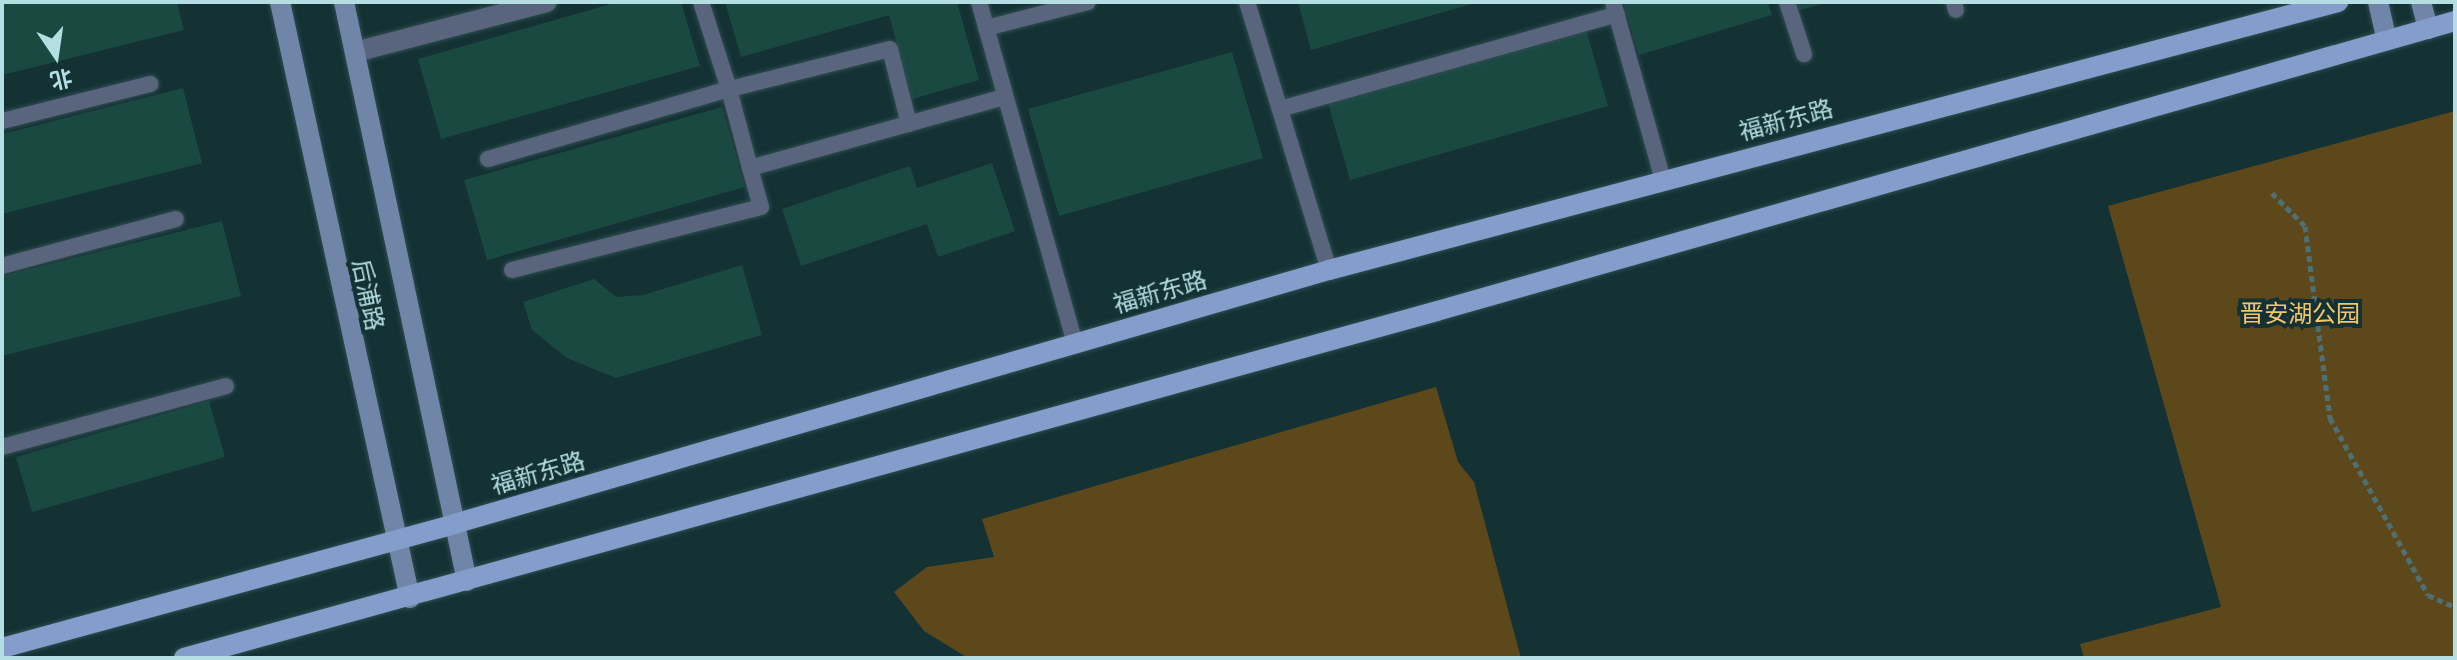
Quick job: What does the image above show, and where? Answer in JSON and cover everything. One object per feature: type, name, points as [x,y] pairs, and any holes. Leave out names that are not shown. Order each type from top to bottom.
[{"type":"main road","name":"后浦路","points":[[280,2],[410,598]]},
{"type":"main road","name":"后浦路","points":[[344,2],[467,581]]},
{"type":"main road","name":"福新东路","points":[[2,648],[454,524],[1329,270],[2338,2]]},
{"type":"main road","points":[[2378,2],[2387,40]]},
{"type":"main road","points":[[2421,2],[2428,29]]},
{"type":"main road","points":[[184,658],[410,598],[2455,21]]},
{"type":"street","points":[[355,52],[547,2]]},
{"type":"lane","points":[[512,270],[761,207],[729,89],[701,2]]},
{"type":"lane","points":[[979,2],[1075,344]]},
{"type":"lane","points":[[986,28],[1088,2]]},
{"type":"lane","points":[[1247,2],[1329,270]]},
{"type":"lane","points":[[1787,2],[1804,54]]},
{"type":"lane","points":[[1280,109],[1615,8],[1663,180]]},
{"type":"lane","points":[[488,159],[729,89],[890,49],[909,124]]},
{"type":"lane","points":[[2,121],[150,84]]},
{"type":"lane","points":[[750,168],[1005,97]]},
{"type":"lane","points":[[2,266],[176,219]]},
{"type":"lane","points":[[2,447],[226,386]]},
{"type":"path","points":[[2272,193],[2305,226],[2330,418],[2428,595],[2455,607]]},
{"type":"green space","name":"晋安湖公园","points":[[2455,111],[2455,658],[2084,658],[2080,644],[2221,607],[2108,206]]},
{"type":"green space","points":[[1436,387],[1458,462],[1474,482],[1521,658],[968,658],[924,631],[894,592],[927,567],[994,557],[982,519]]},
{"type":"building","points":[[2,2],[177,2],[184,30],[2,75]]},
{"type":"building","points":[[618,2],[681,2],[700,66],[441,139],[418,59]]},
{"type":"building","points":[[725,2],[957,2],[979,80],[912,99],[889,15],[741,57]]},
{"type":"building","points":[[1298,2],[1474,2],[1475,3],[1311,50]]},
{"type":"building","points":[[1623,2],[1768,2],[1772,15],[1639,55]]},
{"type":"building","points":[[1792,2],[1824,2],[1824,3],[1795,12]]},
{"type":"building","points":[[1585,26],[1608,106],[1350,180],[1327,100]]},
{"type":"building","points":[[1232,52],[1263,158],[1059,216],[1028,109]]},
{"type":"building","points":[[183,88],[202,163],[2,214],[2,134]]},
{"type":"building","points":[[722,107],[745,187],[487,260],[464,180]]},
{"type":"building","points":[[992,163],[1015,231],[938,257],[927,224],[801,266],[782,209],[910,166],[917,188]]},
{"type":"building","points":[[222,221],[241,296],[2,356],[2,276]]},
{"type":"building","points":[[742,265],[762,335],[616,378],[567,358],[532,330],[523,302],[594,279],[616,297],[643,295]]},
{"type":"building","points":[[209,401],[225,457],[32,512],[16,457]]}]
